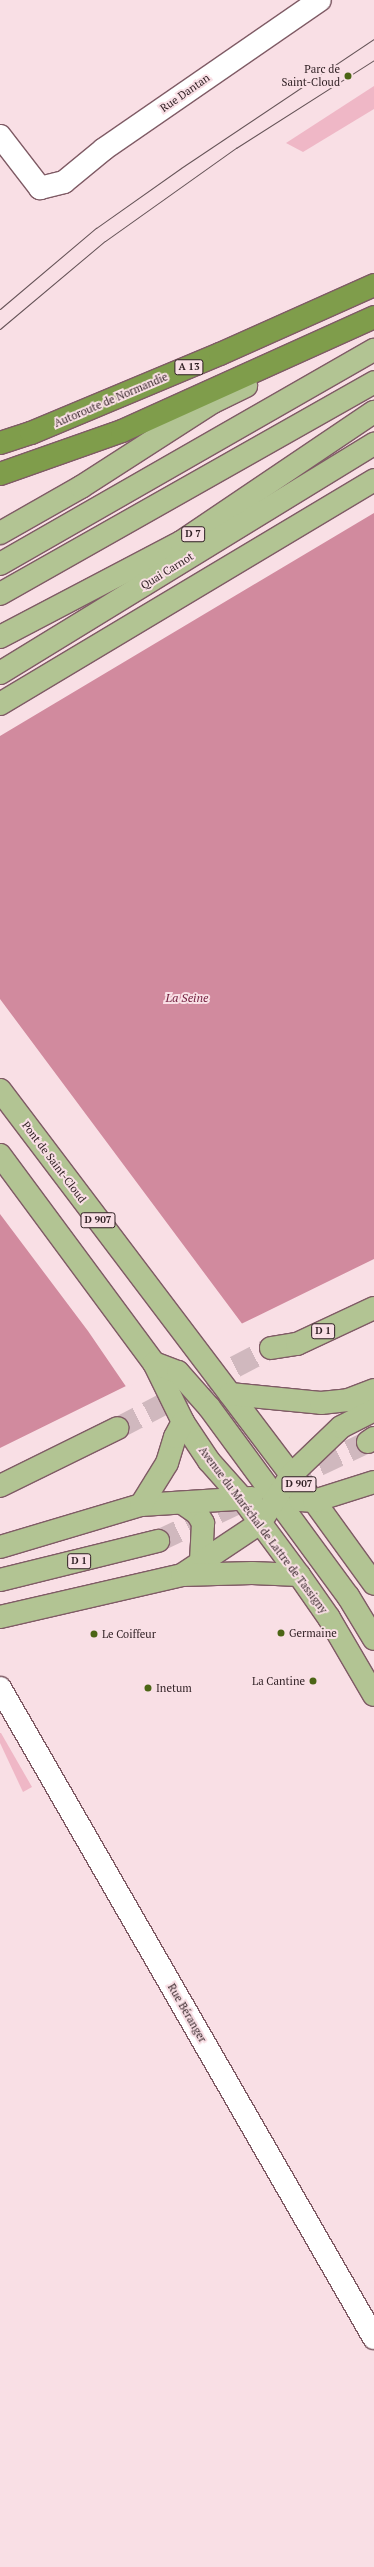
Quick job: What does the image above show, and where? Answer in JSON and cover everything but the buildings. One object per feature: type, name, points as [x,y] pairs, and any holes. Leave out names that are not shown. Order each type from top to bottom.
[{"type":"highway","name":"Autoroute de Normandie","points":[[0,443],[31,433],[151,383],[318,312],[374,285]]},
{"type":"highway","points":[[0,474],[122,430],[374,317]]},
{"type":"main road","points":[[0,533],[81,487],[213,402],[374,321]]},
{"type":"main road","points":[[0,564],[374,350]]},
{"type":"main road","points":[[0,594],[374,382]]},
{"type":"main road","name":"Quai Carnot","points":[[0,638],[181,542],[374,412]]},
{"type":"main road","name":"Quai Carnot","points":[[0,673],[374,444]]},
{"type":"main road","points":[[0,704],[374,480]]},
{"type":"main road","name":"Pont de Saint-Cloud","points":[[0,1090],[230,1394]]},
{"type":"main road","points":[[0,1155],[154,1363],[178,1372],[186,1378],[353,1604],[374,1639]]},
{"type":"main road","name":"D 1","points":[[271,1348],[297,1344],[374,1308]]},
{"type":"main road","name":"Avenue du Maréchal de Lattre de Tassigny","points":[[154,1363],[183,1422],[209,1461],[242,1498],[299,1575],[329,1618],[374,1695]]},
{"type":"main road","points":[[230,1394],[321,1403],[348,1400],[374,1390]]},
{"type":"main road","name":"D 907","points":[[230,1394],[291,1475],[372,1571]]},
{"type":"main road","points":[[182,1575],[260,1523],[291,1475],[342,1427],[374,1410]]},
{"type":"main road","points":[[141,1505],[167,1463],[175,1437],[183,1422]]},
{"type":"main road","points":[[0,1486],[118,1428]]},
{"type":"main road","points":[[0,1547],[141,1505],[242,1498],[276,1498],[314,1501],[374,1482]]},
{"type":"main road","points":[[182,1503],[197,1513],[203,1523],[200,1562]]},
{"type":"main road","name":"D 1","points":[[0,1580],[158,1542]]},
{"type":"main road","points":[[0,1617],[182,1575],[252,1573],[299,1575]]},
{"type":"street","name":"Rue Dantan","points":[[0,136],[40,188],[64,182],[104,149],[320,0]]},
{"type":"street","name":"Rue Béranger","points":[[0,1688],[374,2338]]},
{"type":"shaded area","points":[[374,86],[374,109],[303,152],[286,143]]},
{"type":"shaded area","points":[[0,1733],[32,1787],[23,1792],[0,1743]]},
{"type":"water","name":"La Seine","points":[[374,513],[374,1259],[241,1324],[126,1386],[0,1448],[0,736]]},
{"type":"pier","points":[[0,999],[243,1325],[127,1388],[88,1331],[0,1214]]},
{"type":"tunnel","points":[[118,1428],[271,1348]]},
{"type":"tunnel","points":[[289,1479],[368,1442]]},
{"type":"tunnel","points":[[158,1541],[249,1498]]},
{"type":"tram line","points":[[0,309],[96,228],[181,168],[374,39]]},
{"type":"tram line","points":[[0,329],[105,241],[236,148],[374,60]]},
{"type":"place","name":"Parc de Saint-Cloud","points":[[348,76]]},
{"type":"place","name":"Germaine","points":[[281,1633]]},
{"type":"place","name":"Le Coiffeur","points":[[94,1634]]},
{"type":"place","name":"La Cantine","points":[[313,1681]]},
{"type":"place","name":"Inetum","points":[[148,1688]]}]
